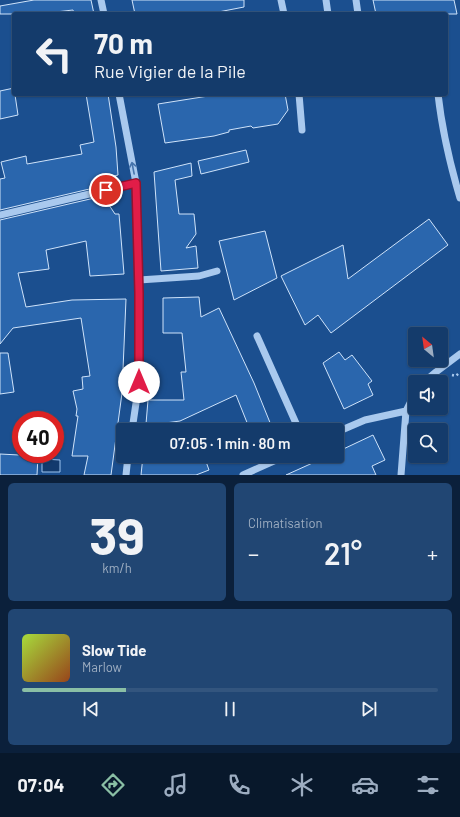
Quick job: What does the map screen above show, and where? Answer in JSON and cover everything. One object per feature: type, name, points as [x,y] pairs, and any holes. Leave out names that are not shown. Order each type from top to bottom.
[{"type":"street","points":[[101,0],[104,12]]},
{"type":"street","points":[[281,0],[284,12]]},
{"type":"street","points":[[326,0],[328,12]]},
{"type":"street","points":[[356,0],[358,12]]},
{"type":"street","points":[[119,96],[136,183],[139,280],[139,382],[133,423]]},
{"type":"street","points":[[299,96],[302,130]]},
{"type":"street","points":[[438,96],[449,160],[460,198]]},
{"type":"street","points":[[0,215],[136,183]]},
{"type":"street","points":[[139,280],[199,276],[217,271]]},
{"type":"street","points":[[257,336],[296,423]]},
{"type":"street","points":[[433,375],[460,354]]},
{"type":"street","points":[[401,475],[406,412],[408,408]]},
{"type":"street","points":[[344,429],[365,420],[406,412]]},
{"type":"street","points":[[126,475],[127,463]]},
{"type":"street","points":[[243,475],[270,463]]},
{"type":"water","points":[[42,463],[60,463],[60,472],[42,472]]},
{"type":"building","points":[[34,0],[91,0],[94,12],[74,12],[73,10],[56,12],[12,12],[12,14],[0,14],[0,6]]},
{"type":"building","points":[[132,0],[244,0],[244,7],[218,12],[135,12]]},
{"type":"building","points":[[373,0],[454,0],[457,14],[448,14],[448,12],[376,12]]},
{"type":"building","points":[[12,88],[12,96],[15,96],[18,115],[0,119],[0,91]]},
{"type":"building","points":[[86,96],[108,96],[116,147],[118,175],[94,181],[98,187],[0,210],[0,179],[5,178],[1,162],[26,156],[27,164],[82,154],[80,145],[94,142]]},
{"type":"building","points":[[208,96],[285,96],[288,110],[278,124],[253,128],[251,126],[229,130],[229,132],[214,136],[165,143],[158,104]]},
{"type":"building","points":[[246,150],[249,162],[201,174],[198,161]]},
{"type":"building","points":[[191,163],[192,176],[175,180],[179,214],[194,214],[196,234],[186,248],[196,246],[198,268],[161,271],[154,172]]},
{"type":"building","points":[[103,196],[115,214],[119,214],[124,274],[90,276],[86,241],[46,250],[49,269],[18,273],[26,307],[72,300],[126,299],[122,393],[118,423],[116,423],[116,438],[111,475],[84,475],[88,456],[72,456],[78,416],[76,416],[77,409],[73,391],[83,389],[82,377],[90,376],[81,318],[13,328],[0,344],[0,220]]},
{"type":"building","points":[[429,219],[448,245],[331,333],[318,315],[305,325],[281,276],[343,245],[348,279]]},
{"type":"building","points":[[265,231],[277,278],[234,300],[219,241]]},
{"type":"building","points":[[199,297],[201,317],[219,308],[254,383],[270,423],[247,423],[236,395],[180,421],[146,423],[148,400],[184,400],[181,372],[186,372],[182,333],[163,333],[163,298]]},
{"type":"building","points":[[339,352],[345,360],[352,355],[372,381],[368,384],[373,395],[344,409],[323,363]]},
{"type":"building","points":[[0,353],[8,353],[14,392],[0,394]]},
{"type":"building","points":[[373,435],[385,460],[372,466],[376,475],[286,475],[313,463],[344,463],[344,449]]},
{"type":"building","points":[[0,454],[12,455],[12,463],[38,463],[37,475],[0,475]]},
{"type":"building","points":[[142,463],[206,463],[209,470],[196,475],[141,475]]},
{"type":"route","points":[[106,190],[136,183],[139,293],[139,382]]}]
